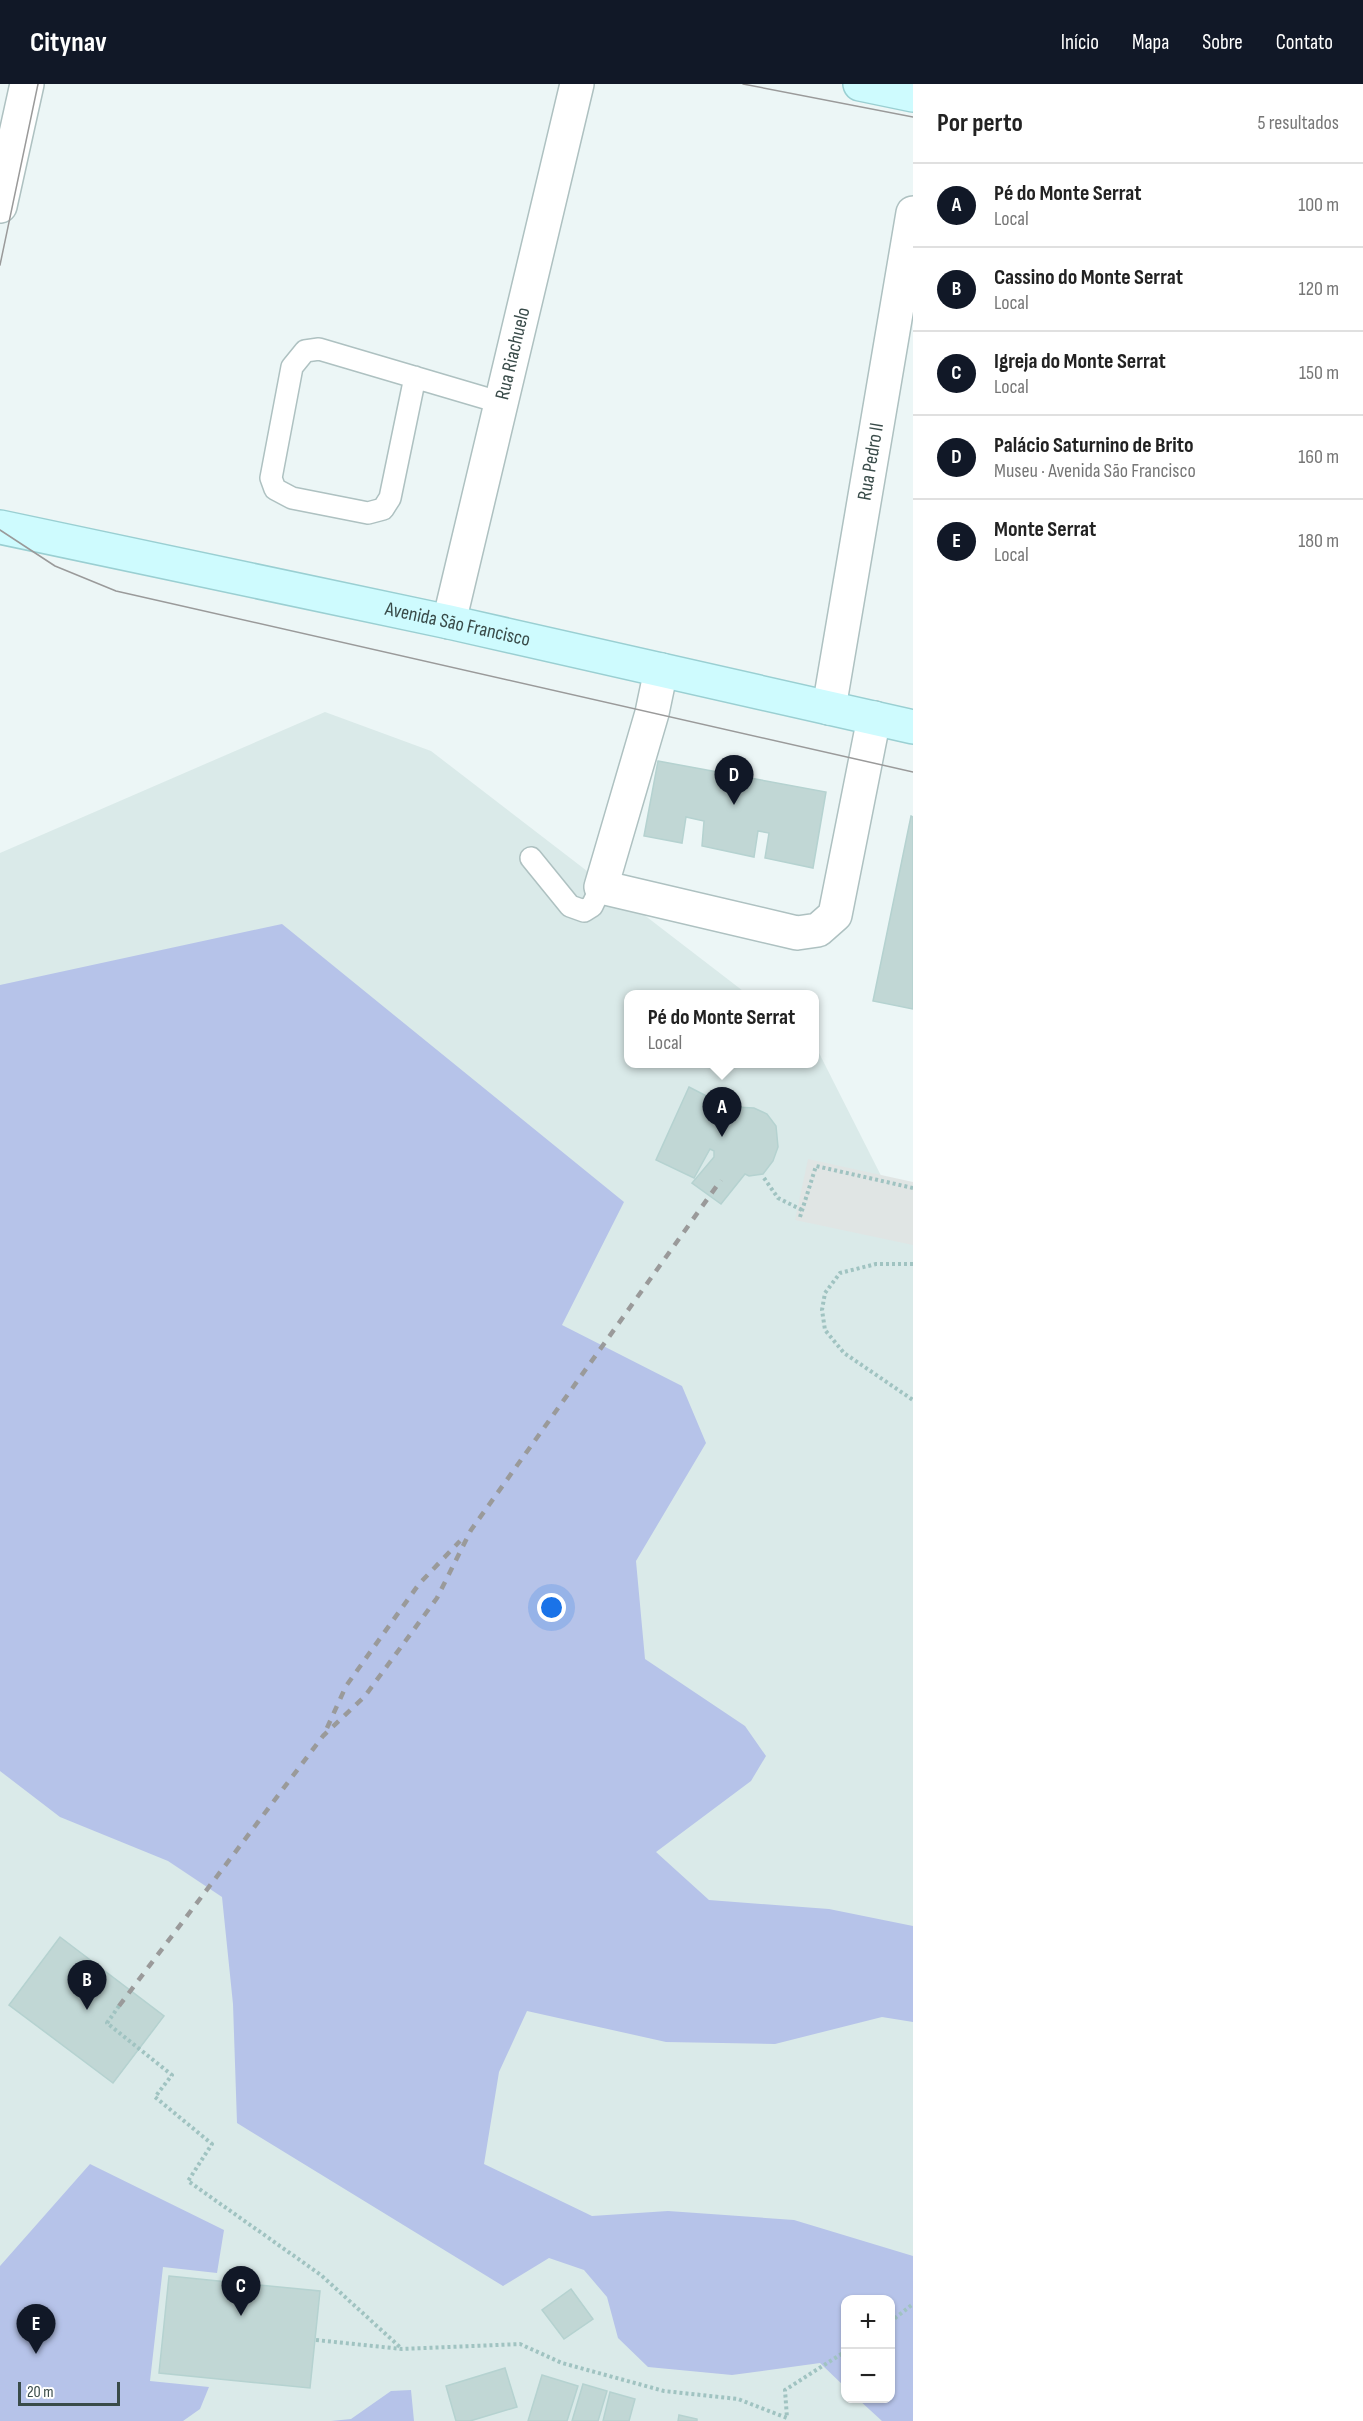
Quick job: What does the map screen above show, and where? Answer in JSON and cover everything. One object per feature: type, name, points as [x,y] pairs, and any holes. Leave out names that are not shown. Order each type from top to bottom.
[{"type":"main road","points":[[860,84],[913,95]]},
{"type":"main road","name":"Avenida São Francisco","points":[[0,527],[449,622],[913,727]]},
{"type":"street","points":[[0,206],[27,84]]},
{"type":"street","name":"Rua Riachuelo","points":[[449,622],[577,84]]},
{"type":"street","name":"Rua Pedro II","points":[[829,708],[913,213]]},
{"type":"street","points":[[660,670],[652,713],[601,887],[797,933],[818,930],[835,915],[874,718]]},
{"type":"lane","points":[[415,377],[390,498],[383,509],[368,513],[292,498],[275,489],[271,478],[292,367],[305,351],[319,349],[415,377],[502,403]]},
{"type":"lane","points":[[531,858],[570,906],[584,911],[592,906],[601,887]]},
{"type":"path","points":[[800,1217],[816,1166],[913,1188]]},
{"type":"path","points":[[764,1178],[778,1198],[802,1210]]},
{"type":"path","points":[[913,1264],[876,1264],[840,1273],[825,1293],[822,1310],[825,1330],[844,1353],[913,1400]]},
{"type":"path","points":[[119,2006],[107,2023],[172,2075],[155,2097],[212,2144],[188,2181],[321,2275],[402,2349]]},
{"type":"path","points":[[895,2319],[913,2304]]},
{"type":"path","points":[[316,2340],[402,2349],[520,2344],[562,2363],[664,2391],[738,2399],[787,2418],[786,2390],[841,2354]]},
{"type":"shaded area","points":[[325,712],[431,751],[742,990],[624,990],[624,1068],[819,1068],[819,1053],[913,1239],[913,2421],[0,2421],[0,853]]},
{"type":"shaded area","points":[[282,924],[624,1202],[562,1325],[682,1386],[706,1443],[636,1561],[645,1659],[745,1726],[766,1756],[751,1781],[656,1852],[709,1900],[829,1909],[913,1926],[913,2022],[882,2017],[775,2044],[666,2042],[527,2011],[499,2072],[484,2164],[592,2216],[668,2211],[794,2220],[913,2256],[913,2421],[882,2421],[862,2403],[895,2403],[895,2295],[841,2295],[841,2383],[820,2363],[732,2375],[648,2367],[618,2338],[607,2297],[584,2270],[549,2258],[503,2286],[237,2123],[233,2004],[222,1897],[168,1861],[60,1817],[0,1771],[0,985]]},
{"type":"shaded area","points":[[808,1159],[913,1182],[913,1245],[795,1220]]},
{"type":"shaded area","points":[[90,2164],[224,2230],[217,2273],[163,2267],[150,2381],[209,2387],[200,2409],[183,2421],[0,2421],[0,2266]]},
{"type":"shaded area","points":[[411,2390],[414,2421],[331,2421],[351,2419],[391,2391]]},
{"type":"building","points":[[658,761],[826,792],[813,868],[765,858],[769,833],[758,831],[754,857],[702,846],[704,821],[686,817],[682,843],[644,836]]},
{"type":"building","points":[[911,816],[913,817],[913,1009],[873,1001]]},
{"type":"building","points":[[689,1087],[730,1108],[727,1114],[731,1116],[736,1107],[754,1108],[767,1114],[776,1126],[778,1147],[773,1161],[763,1174],[749,1176],[745,1174],[721,1204],[692,1183],[714,1157],[714,1151],[710,1149],[694,1178],[656,1160]]},
{"type":"building","points":[[60,1937],[164,2016],[113,2083],[9,2005]]},
{"type":"building","points":[[169,2276],[320,2291],[310,2388],[159,2373]]},
{"type":"building","points":[[571,2289],[593,2319],[564,2339],[542,2310]]},
{"type":"building","points":[[505,2368],[517,2407],[470,2421],[456,2421],[446,2386]]},
{"type":"building","points":[[542,2375],[578,2386],[567,2421],[528,2421]]},
{"type":"building","points":[[583,2384],[607,2391],[598,2421],[572,2421]]},
{"type":"building","points":[[610,2392],[635,2399],[629,2421],[603,2421]]},
{"type":"building","points":[[679,2415],[697,2419],[697,2421],[678,2421]]},
{"type":"tram line","points":[[0,265],[38,84]]},
{"type":"tram line","points":[[743,84],[913,117]]},
{"type":"tram line","points":[[0,530],[55,566],[116,591],[913,772]]},
{"type":"railway","points":[[119,2006],[323,1736],[365,1696],[437,1598],[471,1530],[721,1180]]},
{"type":"railway","points":[[327,1728],[346,1686],[419,1584],[460,1541]]},
{"type":"place","name":"Palácio Saturnino de Brito","points":[[734,805]]},
{"type":"place","name":"Pé do Monte Serrat","points":[[722,1137]]},
{"type":"place","name":"Cassino do Monte Serrat","points":[[87,2010]]},
{"type":"place","name":"Igreja do Monte Serrat","points":[[241,2316]]},
{"type":"place","name":"Monte Serrat","points":[[36,2354]]}]
